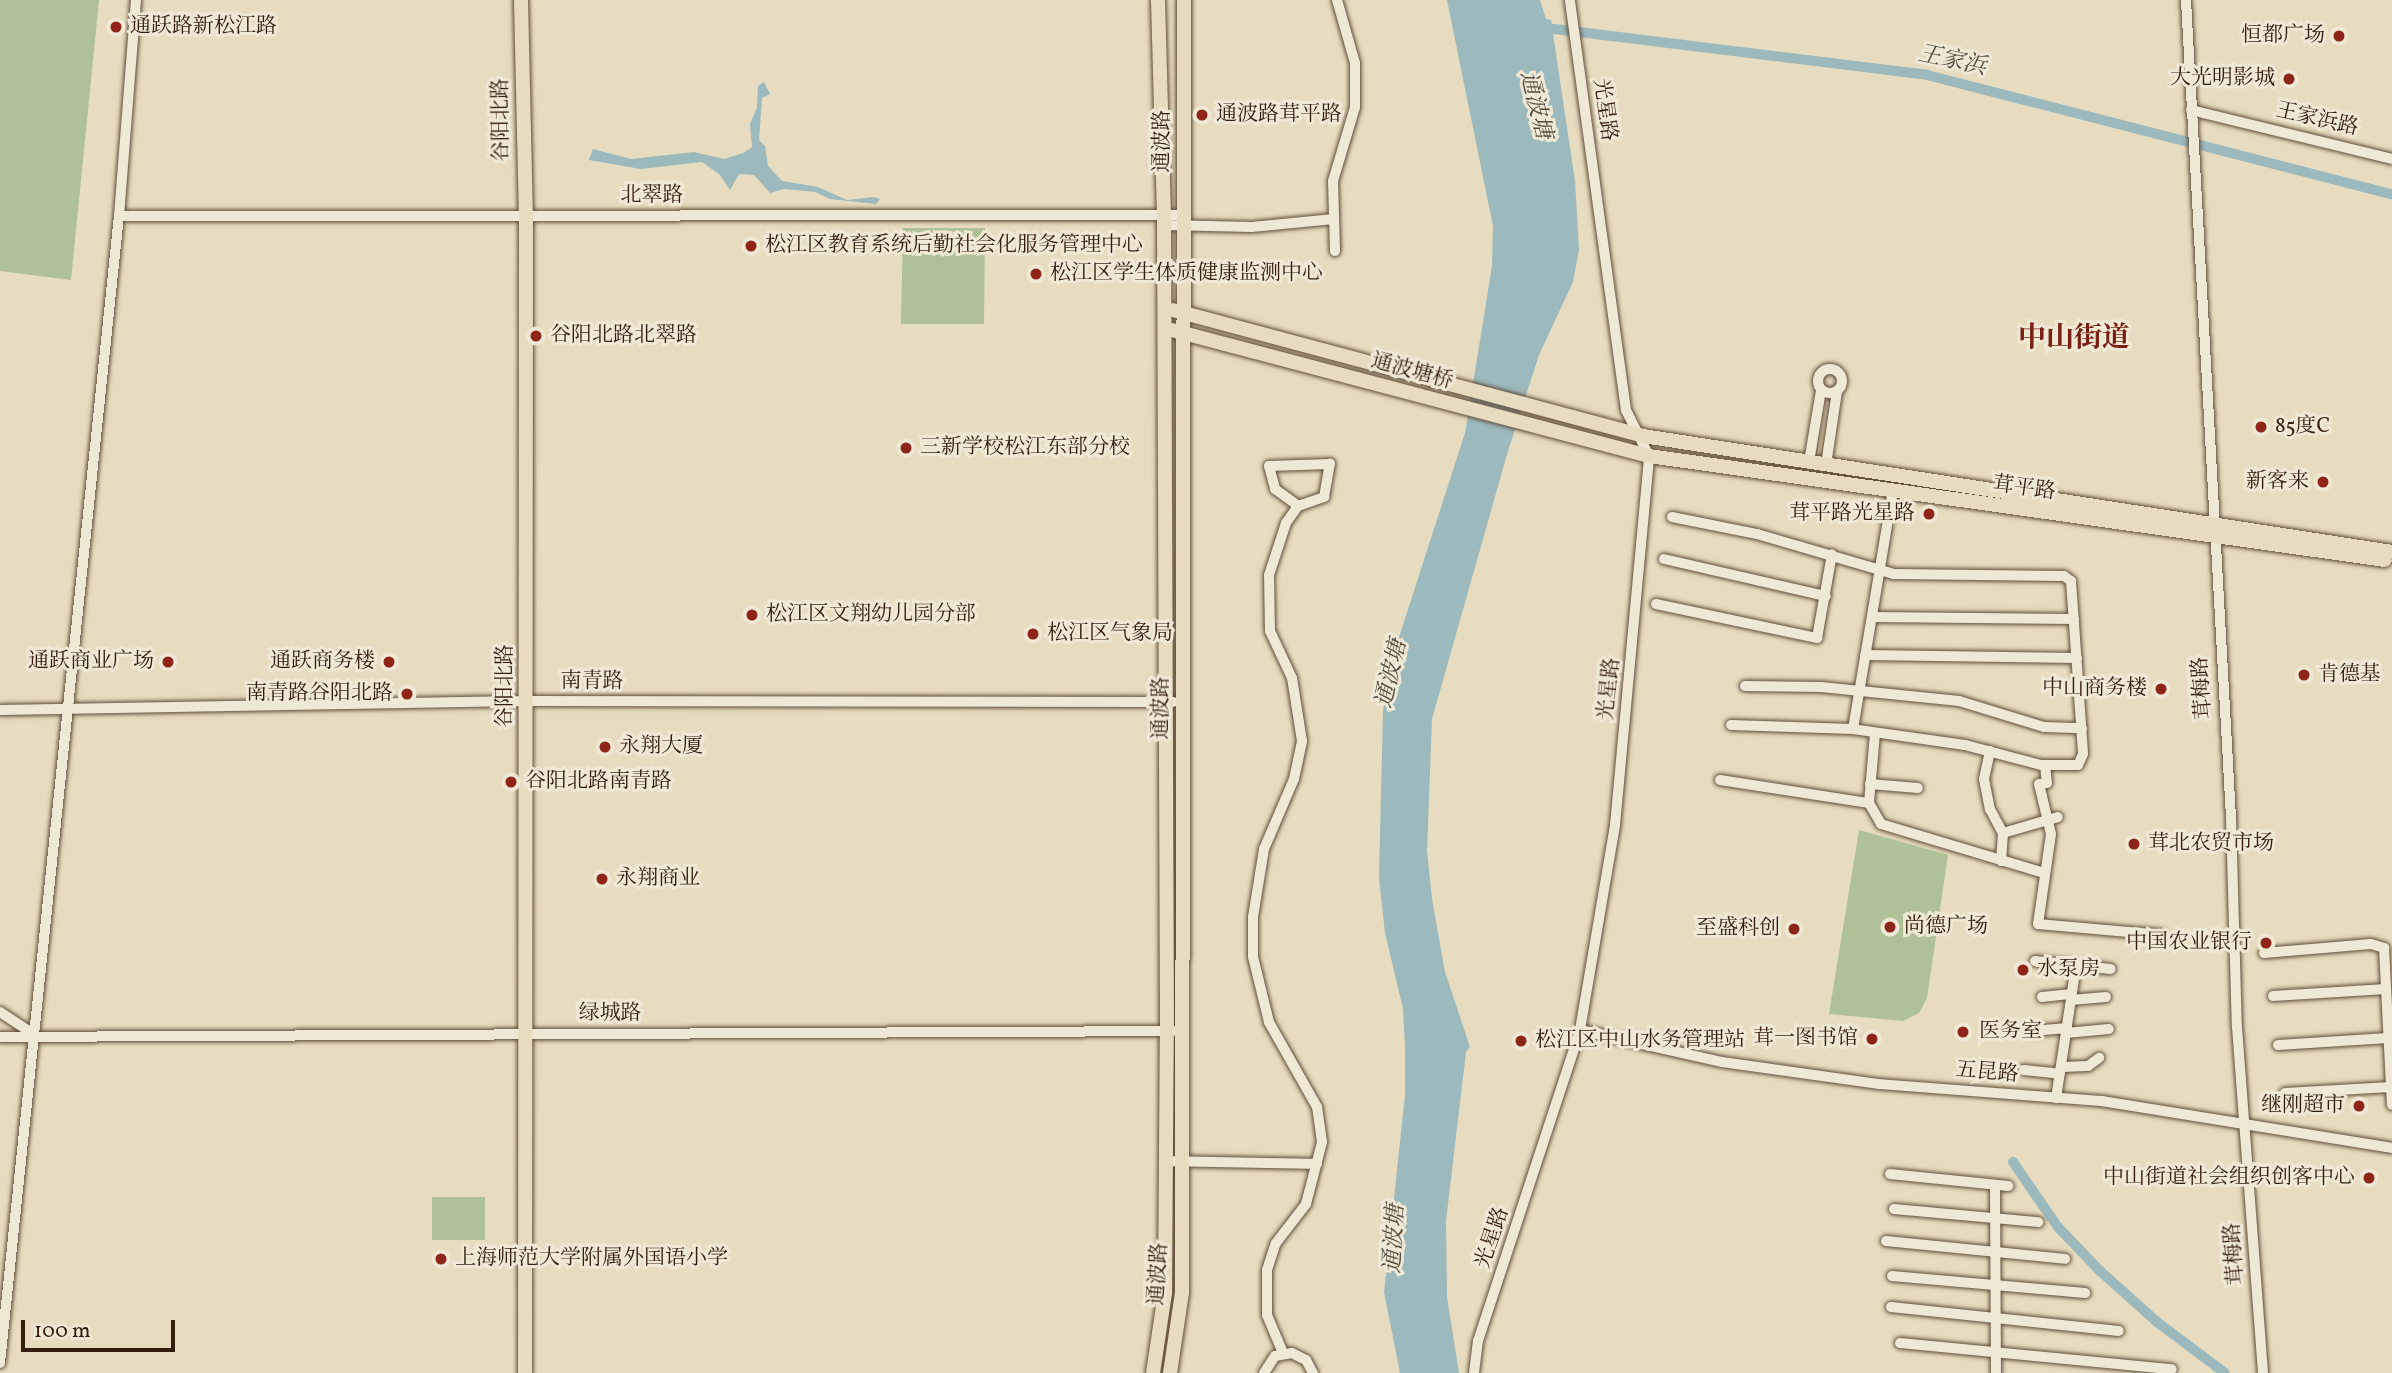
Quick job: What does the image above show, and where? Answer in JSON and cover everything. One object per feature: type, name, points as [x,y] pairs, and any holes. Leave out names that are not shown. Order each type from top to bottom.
[{"type":"main road","name":"谷阳北路","points":[[521,0],[526,215],[525,1373]]},
{"type":"main road","name":"通波路","points":[[1153,1373],[1165,1293],[1167,1031],[1164,220],[1158,0]]},
{"type":"main road","name":"通波路","points":[[1170,1373],[1182,1293],[1184,1031],[1181,312],[1184,220],[1184,0]]},
{"type":"main road","points":[[1164,307],[1643,436],[2213,532],[2392,552]]},
{"type":"main road","name":"通波塘桥","points":[[1164,328],[1649,456]]},
{"type":"main road","name":"茸平路","points":[[1649,456],[1893,491],[2213,532],[2392,561]]},
{"type":"street","points":[[0,1363],[119,216],[136,0]]},
{"type":"street","points":[[1335,251],[1333,181],[1355,107],[1355,63],[1337,0]]},
{"type":"street","name":"光星路","points":[[1474,1373],[1478,1340],[1580,1030],[1615,825],[1649,456],[1643,436],[1626,410],[1570,0]]},
{"type":"street","name":"茸梅路","points":[[2186,0],[2245,1123],[2263,1373]]},
{"type":"street","name":"王家浜路","points":[[2191,110],[2392,159]]},
{"type":"street","name":"北翠路","points":[[119,216],[526,215],[1184,220],[1252,227],[1334,219]]},
{"type":"street","points":[[1809,462],[1821,390],[1818,378],[1831,369],[1842,380],[1837,391],[1826,465]]},
{"type":"street","points":[[1821,390],[1837,391]]},
{"type":"street","points":[[1283,1353],[1268,1315],[1267,1270],[1276,1243],[1306,1204],[1322,1142],[1317,1107],[1269,1022],[1253,957],[1253,917],[1264,849],[1301,758],[1292,678],[1280,659],[1267,616],[1269,575],[1286,523],[1298,506],[1324,497],[1330,464],[1269,466],[1275,489],[1298,506]]},
{"type":"street","points":[[1853,729],[1893,491]]},
{"type":"street","points":[[1672,517],[1832,554],[1894,573],[2069,577],[2084,754],[2078,765],[2045,765],[1990,751],[1853,729],[1731,725]]},
{"type":"street","points":[[1656,604],[1810,639],[1821,632],[1832,554]]},
{"type":"street","points":[[1664,559],[1826,596]]},
{"type":"street","points":[[1872,617],[2074,619]]},
{"type":"street","points":[[1865,655],[2077,658]]},
{"type":"street","points":[[1745,686],[1859,691],[1959,701],[2044,727],[2082,728]]},
{"type":"street","name":"南青路","points":[[0,710],[527,701],[1183,702]]},
{"type":"street","points":[[1875,733],[1868,803],[1874,818],[1892,831],[2044,873]]},
{"type":"street","points":[[1990,751],[1984,769],[1988,803],[2003,833],[2001,861]]},
{"type":"street","points":[[2045,765],[2047,783],[2039,784],[2053,819],[2038,924],[2163,935]]},
{"type":"street","points":[[1720,780],[1868,803]]},
{"type":"street","points":[[1870,784],[1918,788]]},
{"type":"street","points":[[2003,833],[2053,819]]},
{"type":"street","points":[[2264,953],[2371,944],[2384,948],[2392,1104]]},
{"type":"street","points":[[2035,961],[2111,969]]},
{"type":"street","points":[[2056,1098],[2076,965]]},
{"type":"street","points":[[2273,996],[2386,989]]},
{"type":"street","points":[[2042,997],[2106,997]]},
{"type":"street","points":[[0,1012],[35,1035]]},
{"type":"street","name":"五昆路","points":[[1580,1030],[1722,1062],[1879,1084],[2056,1098],[2245,1123],[2392,1148]]},
{"type":"street","points":[[2032,1031],[2109,1030]]},
{"type":"street","name":"绿城路","points":[[0,1037],[1184,1031]]},
{"type":"street","points":[[2278,1045],[2388,1038]]},
{"type":"street","points":[[2024,1070],[2060,1070],[2088,1066],[2099,1058]]},
{"type":"street","points":[[2285,1093],[2391,1087]]},
{"type":"street","points":[[1166,1161],[1317,1164]]},
{"type":"street","points":[[1889,1174],[2008,1186]]},
{"type":"street","points":[[1995,1185],[1994,1286],[1998,1320],[1996,1373]]},
{"type":"street","points":[[1894,1209],[2038,1222]]},
{"type":"street","points":[[1886,1241],[2065,1259]]},
{"type":"street","points":[[1892,1276],[2085,1293]]},
{"type":"street","points":[[1891,1307],[2119,1331]]},
{"type":"street","points":[[1900,1343],[2172,1369]]},
{"type":"street","points":[[1264,1373],[1269,1362],[1283,1353],[1300,1355],[1313,1373]]},
{"type":"green space","points":[[0,0],[99,0],[71,280],[0,271]]},
{"type":"green space","points":[[903,228],[985,228],[984,324],[901,324]]},
{"type":"green space","name":"尚德广场","points":[[1859,830],[1948,855],[1927,998],[1919,1013],[1903,1021],[1829,1014]]},
{"type":"green space","points":[[432,1197],[485,1197],[485,1240],[432,1240]]},
{"type":"water","name":"通波塘","points":[[1447,0],[1540,0],[1546,19],[1551,20],[1575,181],[1579,250],[1573,282],[1539,355],[1508,451],[1432,719],[1427,851],[1432,899],[1445,972],[1470,1047],[1466,1052],[1446,1221],[1447,1297],[1459,1373],[1400,1373],[1384,1292],[1405,1095],[1405,1045],[1403,1009],[1385,933],[1379,878],[1383,711],[1391,662],[1465,433],[1492,266],[1493,226]]},
{"type":"water","points":[[764,82],[770,94],[762,98],[759,140],[765,146],[768,166],[782,181],[818,187],[847,200],[874,197],[880,199],[876,204],[830,199],[815,192],[784,189],[770,193],[754,175],[739,174],[730,190],[720,175],[702,162],[641,169],[589,160],[593,149],[631,159],[694,152],[724,159],[743,153],[752,147],[750,124],[757,107],[758,86]]},
{"type":"waterway","name":"王家浜","points":[[1538,27],[1927,75],[2392,194]]},
{"type":"waterway","points":[[2013,1162],[2057,1226],[2099,1270],[2157,1322],[2225,1373]]},
{"type":"place","name":"通跃路新松江路","points":[[116,27]]},
{"type":"place","name":"恒都广场","points":[[2339,36]]},
{"type":"place","name":"大光明影城","points":[[2289,79]]},
{"type":"place","name":"通波路茸平路","points":[[1202,115]]},
{"type":"place","name":"松江区教育系统后勤社会化服务管理中心","points":[[751,246]]},
{"type":"place","name":"松江区学生体质健康监测中心","points":[[1036,274]]},
{"type":"place","name":"谷阳北路北翠路","points":[[536,336]]},
{"type":"place","name":"85度C","points":[[2261,427]]},
{"type":"place","name":"三新学校松江东部分校","points":[[906,448]]},
{"type":"place","name":"新客来","points":[[2323,482]]},
{"type":"place","name":"茸平路光星路","points":[[1929,514]]},
{"type":"place","name":"松江区文翔幼儿园分部","points":[[752,615]]},
{"type":"place","name":"松江区气象局","points":[[1033,634]]},
{"type":"place","name":"通跃商业广场","points":[[168,662]]},
{"type":"place","name":"通跃商务楼","points":[[389,662]]},
{"type":"place","name":"肯德基","points":[[2304,675]]},
{"type":"place","name":"中山商务楼","points":[[2161,689]]},
{"type":"place","name":"南青路谷阳北路","points":[[407,694]]},
{"type":"place","name":"永翔大厦","points":[[605,747]]},
{"type":"place","name":"谷阳北路南青路","points":[[511,782]]},
{"type":"place","name":"茸北农贸市场","points":[[2134,844]]},
{"type":"place","name":"永翔商业","points":[[602,879]]},
{"type":"place","name":"尚德广场","points":[[1890,927]]},
{"type":"place","name":"至盛科创","points":[[1794,929]]},
{"type":"place","name":"中国农业银行","points":[[2266,943]]},
{"type":"place","name":"水泵房","points":[[2023,970]]},
{"type":"place","name":"医务室","points":[[1963,1032]]},
{"type":"place","name":"茸一图书馆","points":[[1872,1039]]},
{"type":"place","name":"松江区中山水务管理站","points":[[1521,1041]]},
{"type":"place","name":"继刚超市","points":[[2359,1106]]},
{"type":"place","name":"中山街道社会组织创客中心","points":[[2369,1178]]},
{"type":"place","name":"上海师范大学附属外国语小学","points":[[441,1259]]},
{"type":"district","name":"中山街道","points":[[2074,339]]}]
